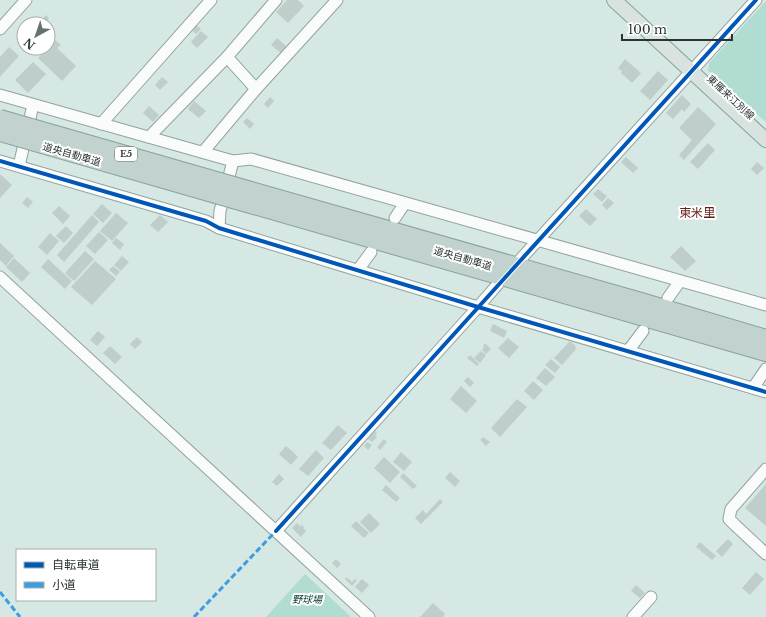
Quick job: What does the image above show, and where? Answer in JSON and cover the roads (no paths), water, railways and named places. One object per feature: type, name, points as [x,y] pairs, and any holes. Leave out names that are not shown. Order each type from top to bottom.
[{"type":"highway","name":"道央自動車道","points":[[0,118],[249,197],[766,354]]},
{"type":"highway","name":"道央自動車道","points":[[0,133],[249,197],[641,301],[766,338]]},
{"type":"main road","name":"東雁来江別線","points":[[614,0],[766,140]]},
{"type":"street","points":[[0,29],[26,0]]},
{"type":"street","points":[[101,124],[211,0]]},
{"type":"street","points":[[149,137],[227,57],[276,0]]},
{"type":"street","points":[[203,152],[256,89],[337,0]]},
{"type":"street","points":[[519,261],[756,0]]},
{"type":"street","points":[[227,57],[256,89]]},
{"type":"street","points":[[0,95],[232,161],[251,159],[766,305]]},
{"type":"street","points":[[19,166],[33,105]]},
{"type":"street","points":[[0,161],[206,221],[219,228],[478,307],[766,392]]},
{"type":"street","points":[[219,228],[220,211],[232,161]]},
{"type":"street","points":[[394,218],[405,203]]},
{"type":"street","points":[[358,270],[371,252]]},
{"type":"street","points":[[0,277],[369,617]]},
{"type":"street","points":[[668,298],[680,281]]},
{"type":"street","points":[[276,531],[498,284]]},
{"type":"street","points":[[628,351],[643,331]]},
{"type":"street","points":[[753,388],[766,369]]},
{"type":"street","points":[[766,470],[731,509],[729,519],[766,554]]},
{"type":"street","points":[[633,617],[651,597]]},
{"type":"district","name":"東米里","points":[[697,213]]},
{"type":"park label","name":"野球場","points":[[307,599]]}]
